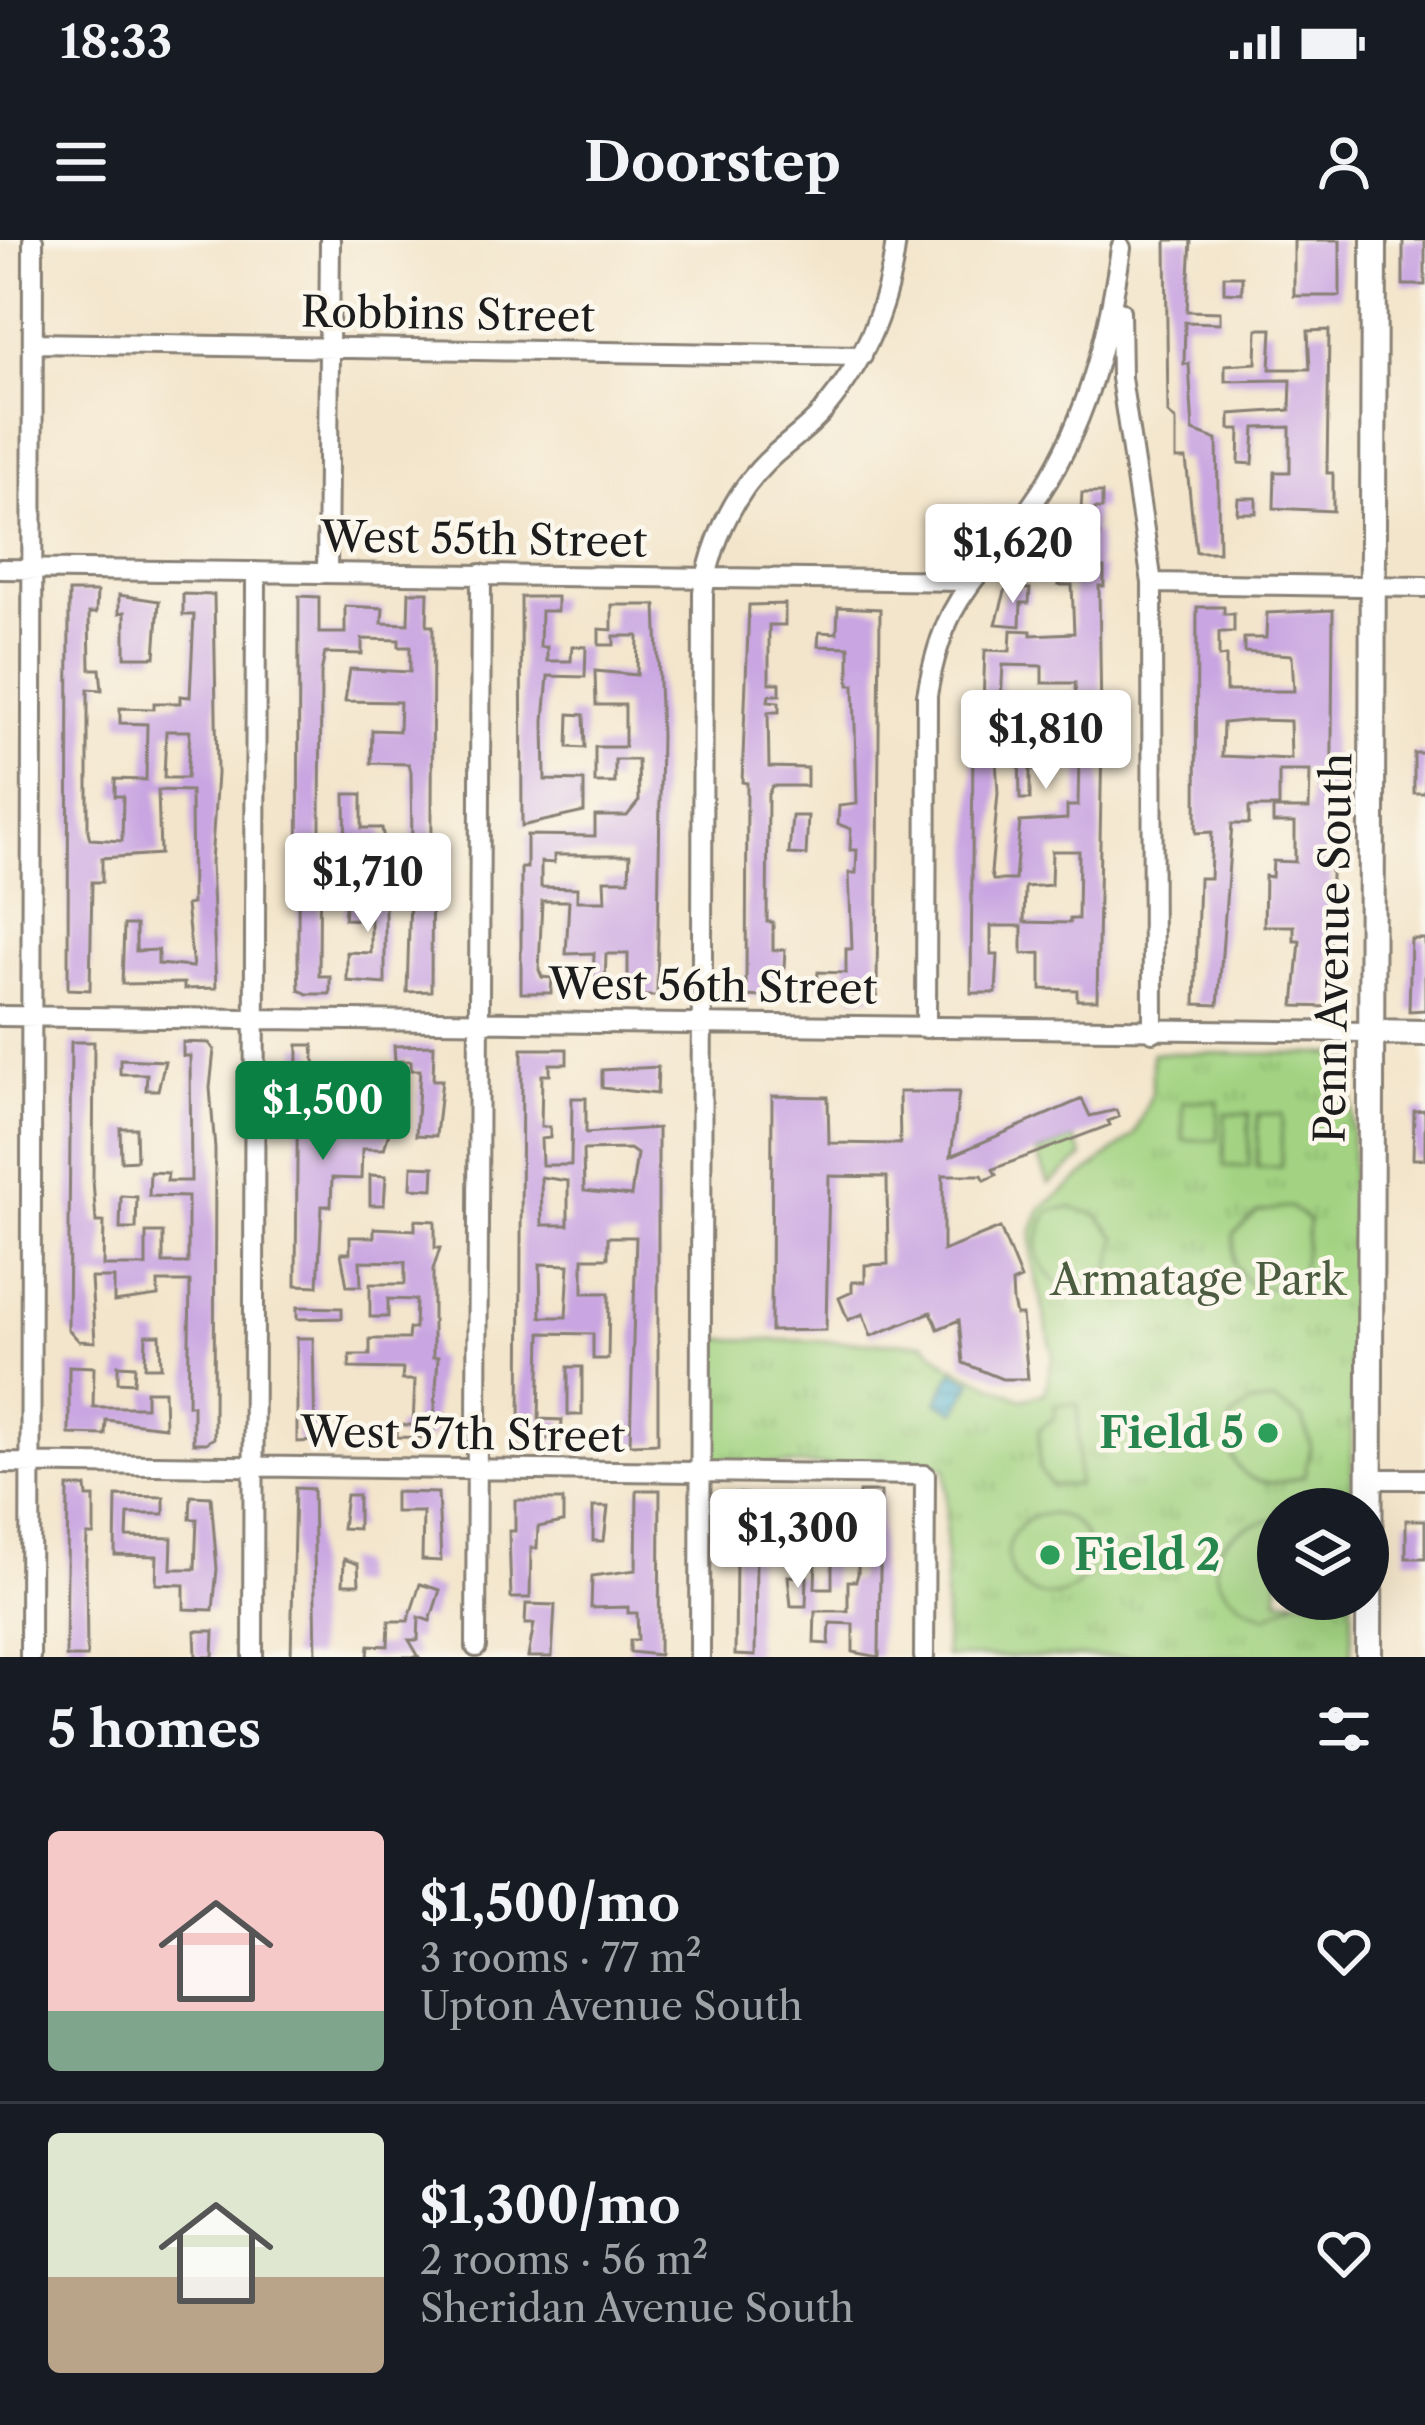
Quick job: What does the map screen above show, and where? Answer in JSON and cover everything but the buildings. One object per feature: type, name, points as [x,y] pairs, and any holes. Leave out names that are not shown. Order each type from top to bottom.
[{"type":"main road","name":"Penn Avenue South","points":[[1369,1657],[1374,240]]},
{"type":"main road","name":"West 56th Street","points":[[1371,1032],[1425,1033]]},
{"type":"street","points":[[30,1657],[33,240]]},
{"type":"street","points":[[327,572],[330,240]]},
{"type":"street","points":[[700,1657],[706,578],[714,538],[750,482],[824,410],[862,356],[880,319],[896,240]]},
{"type":"street","points":[[926,1028],[927,695],[946,619],[968,581],[1031,507],[1067,443],[1101,357],[1121,244]]},
{"type":"street","points":[[1121,244],[1121,378],[1152,583],[1153,1032]]},
{"type":"street","name":"Robbins Street","points":[[33,343],[862,356]]},
{"type":"street","name":"West 55th Street","points":[[0,569],[968,581]]},
{"type":"street","points":[[253,1657],[256,572]]},
{"type":"street","points":[[476,1647],[482,574]]},
{"type":"street","points":[[1152,583],[1425,587]]},
{"type":"street","name":"West 56th Street","points":[[0,1016],[1371,1032]]},
{"type":"street","name":"West 57th Street","points":[[0,1463],[925,1475],[924,1657]]},
{"type":"street","points":[[1368,1479],[1425,1479]]},
{"type":"green space","name":"Armatage Park","points":[[1152,1053],[1352,1054],[1352,1488],[1257,1488],[1257,1620],[1352,1620],[1352,1657],[945,1657],[946,1468],[713,1463],[714,1339],[924,1343],[948,1364],[1022,1399],[1045,1393],[1053,1355],[1032,1259],[1032,1232],[1041,1209],[1134,1135],[1152,1093]]},
{"type":"green space","points":[[1183,1101],[1218,1101],[1218,1140],[1183,1140]]},
{"type":"green space","points":[[1225,1113],[1249,1114],[1249,1167],[1224,1166]]},
{"type":"green space","points":[[1258,1114],[1282,1114],[1281,1167],[1257,1167]]},
{"type":"green space","points":[[1074,1138],[1083,1157],[1049,1184],[1037,1153]]},
{"type":"green space","points":[[1070,1207],[1097,1215],[1117,1238],[1110,1271],[1086,1289],[1059,1284],[1044,1267],[1038,1250],[1049,1211]]},
{"type":"green space","points":[[1290,1207],[1309,1221],[1301,1274],[1277,1289],[1249,1284],[1234,1263],[1234,1234],[1258,1212]]},
{"type":"green space","name":"Field 5","points":[[1274,1401],[1303,1419],[1311,1447],[1304,1476],[1270,1482],[1245,1474],[1231,1452],[1229,1436],[1231,1418],[1250,1404]]},
{"type":"green space","points":[[1055,1404],[1078,1404],[1078,1485],[1051,1485],[1039,1469],[1039,1429],[1055,1417]]},
{"type":"green space","name":"Field 2","points":[[1049,1514],[1078,1526],[1090,1555],[1078,1584],[1049,1596],[1020,1584],[1008,1555],[1020,1526]]},
{"type":"green space","points":[[1257,1524],[1257,1611],[1226,1590],[1217,1576],[1216,1561],[1233,1534]]},
{"type":"water","points":[[953,1371],[972,1381],[956,1412],[937,1402]]},
{"type":"place","name":"Field 5","points":[[1268,1433]]},
{"type":"place","name":"Field 2","points":[[1050,1555]]}]
